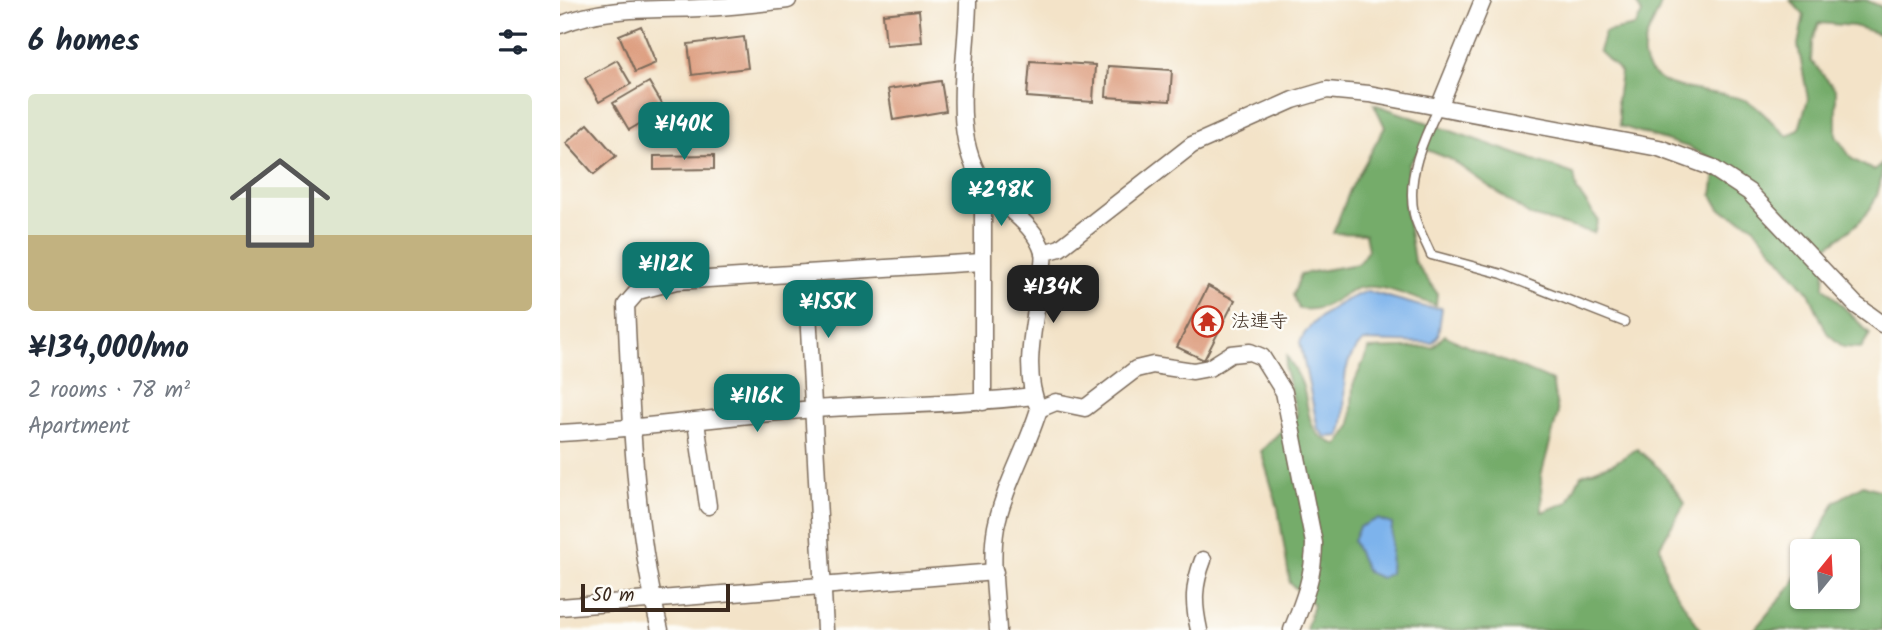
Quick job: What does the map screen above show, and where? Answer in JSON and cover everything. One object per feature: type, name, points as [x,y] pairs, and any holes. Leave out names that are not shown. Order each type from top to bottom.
[{"type":"street","points":[[560,26],[580,16],[608,11],[704,8],[788,0]]},
{"type":"street","points":[[968,0],[966,136],[972,162],[987,187],[1031,229],[1043,253],[1030,364],[1036,403],[1029,442],[1007,489],[996,528],[998,630]]},
{"type":"street","points":[[1439,107],[1483,0]]},
{"type":"street","points":[[1043,253],[1060,248],[1192,145],[1293,100],[1327,90],[1369,94],[1659,148],[1711,167],[1749,192],[1856,305],[1882,324]]},
{"type":"street","points":[[983,402],[983,197],[987,187]]},
{"type":"street","points":[[660,630],[653,600],[631,430],[626,305],[638,291],[676,281],[982,262]]},
{"type":"street","points":[[806,273],[825,586],[825,630]]},
{"type":"street","points":[[560,433],[631,430],[814,409],[983,402],[1056,402],[1086,408],[1136,369],[1153,365],[1193,371],[1209,369],[1231,354],[1250,352],[1262,357],[1284,392],[1314,542],[1314,565],[1308,590],[1292,630]]},
{"type":"street","points":[[696,422],[708,506]]},
{"type":"street","points":[[1199,630],[1193,601],[1195,580],[1203,560]]},
{"type":"street","points":[[560,607],[995,572]]},
{"type":"lane","points":[[1439,107],[1417,159],[1413,203],[1415,217],[1431,255],[1502,274],[1624,322]]},
{"type":"green space","points":[[1635,0],[1662,0],[1644,48],[1648,69],[1658,78],[1687,89],[1747,101],[1788,136],[1799,129],[1808,99],[1798,45],[1804,15],[1790,0],[1866,0],[1882,7],[1882,35],[1854,26],[1819,23],[1812,42],[1811,61],[1836,90],[1836,136],[1852,159],[1874,171],[1882,164],[1878,192],[1867,213],[1849,231],[1826,247],[1824,287],[1870,334],[1861,348],[1843,347],[1827,333],[1809,293],[1751,224],[1720,209],[1712,195],[1717,161],[1688,147],[1620,126],[1617,100],[1621,72],[1599,51],[1605,32],[1635,26],[1642,14]]},
{"type":"green space","points":[[1374,104],[1574,174],[1577,190],[1598,220],[1594,233],[1531,216],[1450,159],[1422,148],[1409,164],[1405,205],[1414,261],[1437,293],[1436,305],[1392,290],[1366,287],[1350,291],[1321,307],[1299,309],[1293,295],[1301,274],[1358,264],[1368,250],[1365,234],[1333,233],[1350,190],[1385,127]]},
{"type":"green space","points":[[1445,335],[1552,381],[1558,413],[1541,476],[1542,512],[1568,502],[1581,475],[1614,463],[1637,449],[1660,469],[1685,503],[1660,546],[1667,579],[1701,630],[1306,630],[1313,604],[1290,583],[1278,508],[1261,451],[1297,415],[1285,369],[1287,356],[1302,383],[1315,430],[1327,441],[1338,445],[1351,426],[1353,385],[1369,349],[1433,347]]},
{"type":"green space","points":[[1863,485],[1882,491],[1882,630],[1754,630],[1790,587],[1790,609],[1860,609],[1860,539],[1816,539],[1835,502]]},
{"type":"water","points":[[1367,291],[1424,307],[1442,308],[1438,336],[1432,343],[1363,341],[1354,352],[1345,375],[1340,436],[1326,437],[1318,429],[1300,342],[1319,318],[1348,299]]},
{"type":"water","points":[[1377,519],[1392,524],[1390,573],[1381,578],[1367,572],[1353,541],[1359,527]]},
{"type":"building","points":[[919,10],[922,42],[886,45],[883,14]]},
{"type":"building","points":[[641,26],[656,63],[635,72],[619,35]]},
{"type":"building","points":[[744,37],[748,68],[692,75],[688,44]]},
{"type":"building","points":[[617,60],[631,84],[599,102],[585,78]]},
{"type":"building","points":[[1030,61],[1095,65],[1093,102],[1027,97]]},
{"type":"building","points":[[1108,66],[1172,70],[1170,101],[1106,97]]},
{"type":"building","points":[[941,81],[946,111],[893,120],[888,89]]},
{"type":"building","points":[[649,82],[665,109],[629,130],[613,103]]},
{"type":"building","points":[[588,124],[616,156],[594,174],[566,143]]},
{"type":"building","points":[[714,155],[714,169],[654,170],[654,156]]},
{"type":"building","points":[[1208,286],[1235,300],[1204,360],[1177,347]]},
{"type":"place","name":"法連寺","points":[[1208,322]]}]
